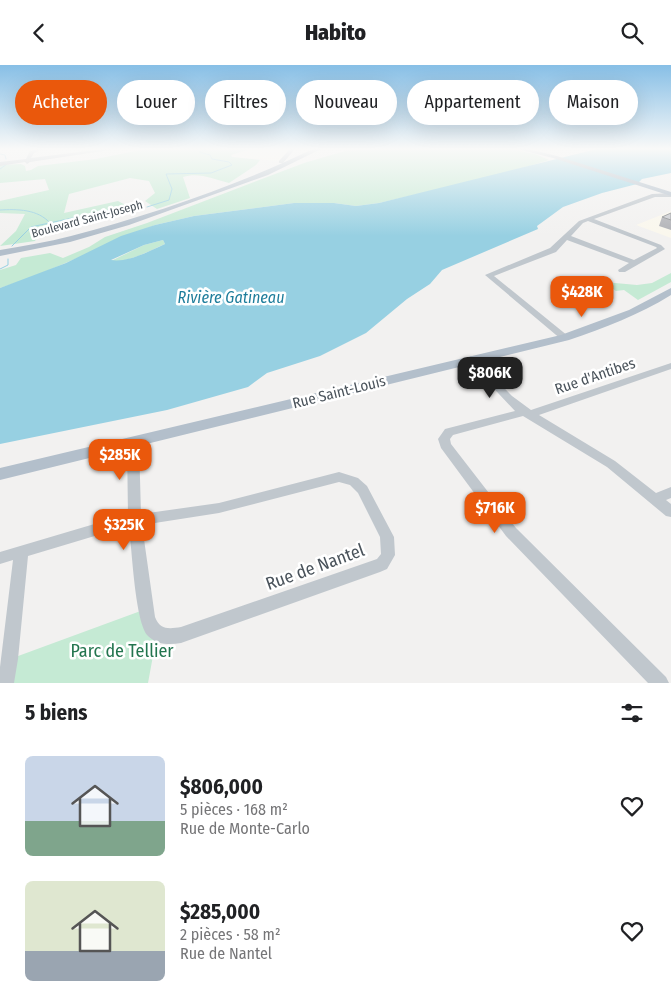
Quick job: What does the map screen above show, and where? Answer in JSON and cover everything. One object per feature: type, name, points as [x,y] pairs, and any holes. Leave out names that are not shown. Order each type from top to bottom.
[{"type":"main road","name":"Boulevard Saint-Joseph","points":[[0,253],[61,241],[113,227],[257,178]]},
{"type":"main road","points":[[621,178],[671,193]]},
{"type":"main road","name":"Rue Saint-Louis","points":[[0,474],[471,359],[565,338],[613,321],[653,303],[671,291]]},
{"type":"street","points":[[651,187],[659,191],[654,195]]},
{"type":"street","points":[[565,338],[489,275],[553,250],[582,222],[588,219],[654,195],[671,193]]},
{"type":"street","points":[[588,219],[659,246],[661,249],[622,270]]},
{"type":"street","points":[[568,237],[634,263]]},
{"type":"street","points":[[471,359],[508,398],[527,413],[611,464],[671,512]]},
{"type":"street","name":"Rue d'Antibes","points":[[660,683],[511,532],[445,445],[444,439],[449,433],[527,413],[671,366]]},
{"type":"street","name":"Rue de Nantel","points":[[132,442],[135,519],[149,626],[152,631],[164,636],[181,635],[375,567],[382,564],[388,555],[387,537],[363,490],[354,481],[345,478],[332,478],[218,508],[135,519]]},
{"type":"street","points":[[656,499],[671,492]]},
{"type":"street","points":[[0,558],[135,519]]},
{"type":"street","points":[[4,674],[21,552]]},
{"type":"shaded area","points":[[671,211],[671,238],[636,225]]},
{"type":"green space","points":[[0,178],[183,178],[190,198],[157,209],[145,201],[155,193],[149,181],[130,178],[69,194],[64,213],[118,201],[135,210],[42,229],[35,241],[0,246],[16,231],[25,214],[0,213],[0,201],[49,190],[45,179],[0,183]]},
{"type":"green space","points":[[211,178],[237,178],[229,183]]},
{"type":"green space","points":[[265,178],[487,178],[379,203],[356,206],[334,203],[294,203],[194,216],[155,225],[30,278],[0,288],[0,270],[16,265],[21,258],[50,253],[63,258],[89,247],[105,237]]},
{"type":"green space","points":[[163,240],[165,244],[138,256],[111,261],[144,245]]},
{"type":"green space","points":[[671,273],[671,282],[638,300],[624,290],[616,291],[604,282],[637,285],[652,283]]},
{"type":"green space","name":"Parc de Tellier","points":[[146,609],[157,634],[148,683],[5,683],[10,659]]},
{"type":"water","name":"Rivière Gatineau","points":[[481,178],[648,178],[642,179],[637,184],[602,193],[563,207],[537,226],[538,229],[442,270],[430,284],[407,299],[366,333],[320,356],[267,373],[248,387],[167,410],[0,444],[0,288],[66,263],[121,236],[155,225],[194,216],[294,203],[334,203],[356,206],[379,203]],"holes":[[[163,240],[165,244],[124,260],[111,260],[144,245]]]},
{"type":"building","points":[[671,213],[671,220],[662,217]]},
{"type":"waterway","points":[[147,207],[169,200],[172,189],[168,178]]},
{"type":"waterway","points":[[0,210],[33,212],[50,223]]},
{"type":"waterway","points":[[50,223],[109,210],[131,210]]},
{"type":"waterway","points":[[12,246],[31,227],[50,223]]},
{"type":"waterway","points":[[0,269],[8,265],[8,259]]}]
